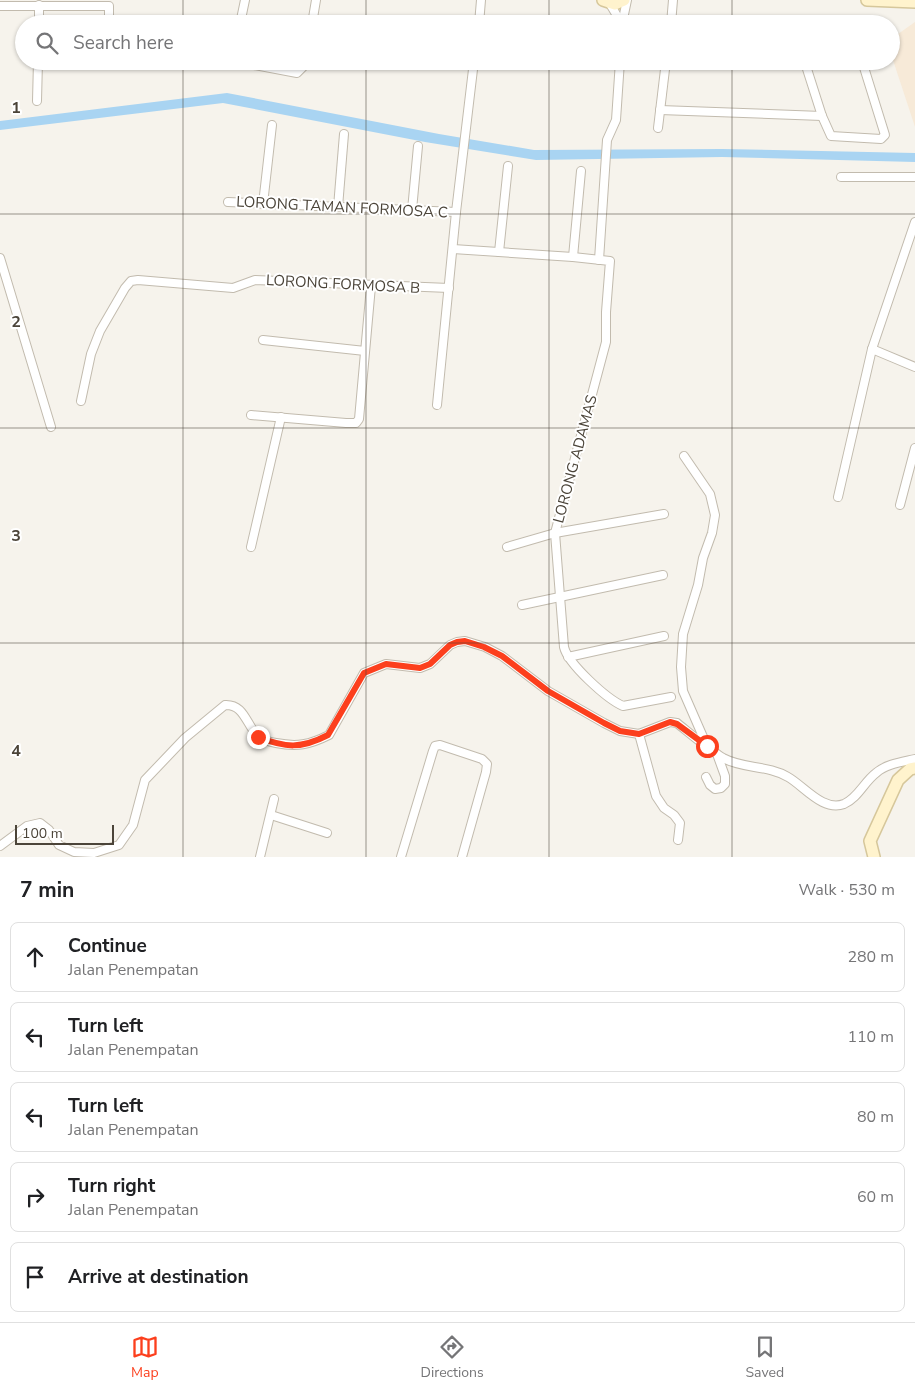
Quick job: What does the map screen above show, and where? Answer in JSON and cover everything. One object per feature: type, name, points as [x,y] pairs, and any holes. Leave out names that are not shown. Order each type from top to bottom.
[{"type":"main road","points":[[606,2],[620,3],[625,0]]},
{"type":"main road","points":[[867,0],[915,2]]},
{"type":"main road","points":[[874,857],[870,841],[874,832],[898,780],[910,769],[915,768]]},
{"type":"street","points":[[242,15],[244,0]]},
{"type":"street","points":[[314,15],[316,0]]},
{"type":"street","points":[[479,15],[481,0]]},
{"type":"street","points":[[623,15],[625,0]]},
{"type":"street","points":[[671,15],[673,0]]},
{"type":"street","points":[[606,2],[615,15]]},
{"type":"street","points":[[39,5],[39,15]]},
{"type":"street","points":[[0,6],[109,6],[110,15]]},
{"type":"street","points":[[38,70],[38,101]]},
{"type":"street","points":[[281,70],[297,73],[300,70]]},
{"type":"street","points":[[437,405],[456,212],[473,70]]},
{"type":"street","points":[[453,249],[599,260],[606,180],[607,140],[616,120],[619,70]]},
{"type":"street","points":[[658,128],[665,70]]},
{"type":"street","points":[[806,70],[829,133],[834,137],[881,139],[885,135],[865,70]]},
{"type":"street","points":[[660,110],[822,116]]},
{"type":"street","points":[[263,204],[272,125]]},
{"type":"street","points":[[338,207],[344,134]]},
{"type":"street","points":[[412,210],[418,146]]},
{"type":"street","points":[[499,252],[508,166]]},
{"type":"street","points":[[573,257],[581,171]]},
{"type":"street","points":[[841,177],[915,177]]},
{"type":"street","name":"LORONG TAMAN FORMOSA C","points":[[228,202],[456,212]]},
{"type":"street","points":[[838,497],[872,349],[915,222]]},
{"type":"street","points":[[0,258],[4,283],[51,427]]},
{"type":"street","name":"LORONG ADAMAS","points":[[568,657],[564,647],[555,533],[606,342],[610,261],[599,260]]},
{"type":"street","name":"LORONG FORMOSA B","points":[[81,401],[94,345],[100,331],[131,281],[233,288],[255,280],[449,288]]},
{"type":"street","points":[[251,415],[356,423],[359,419],[371,286]]},
{"type":"street","points":[[263,340],[365,351]]},
{"type":"street","points":[[872,349],[915,367]]},
{"type":"street","points":[[252,547],[281,418]]},
{"type":"street","points":[[900,505],[915,448]]},
{"type":"street","points":[[684,456],[710,494],[715,515],[712,533],[703,558],[698,585],[683,634],[681,667],[683,691],[707,746]]},
{"type":"street","points":[[507,547],[555,533],[664,514]]},
{"type":"street","points":[[522,605],[663,575]]},
{"type":"street","points":[[664,636],[568,657],[575,667],[623,706],[671,696]]},
{"type":"street","points":[[0,846],[35,823],[40,823],[49,830],[60,845],[74,852],[94,853],[119,845],[133,825],[145,780],[185,738],[225,705],[232,704],[242,712],[258,737],[271,742],[297,746],[319,740],[328,735],[364,673],[386,664],[420,668],[430,664],[450,645],[465,641],[474,643],[502,656],[548,691],[604,723],[627,733],[639,734],[670,722],[677,724],[718,754],[734,763],[781,773],[824,803],[840,805],[846,803],[858,793],[877,771],[895,763],[915,759]]},
{"type":"street","points":[[639,734],[656,796],[664,808],[674,815],[680,823],[678,840]]},
{"type":"street","points":[[401,857],[435,746],[440,744],[482,759],[487,764],[462,857]]},
{"type":"street","points":[[706,777],[714,789],[721,788],[725,784],[725,776],[718,754]]},
{"type":"street","points":[[260,857],[274,799]]},
{"type":"street","points":[[271,816],[327,833]]},
{"type":"shaded area","points":[[915,22],[915,127],[896,70],[900,70],[900,33]]},
{"type":"water","points":[[227,93],[439,134],[534,150],[722,149],[915,153],[915,162],[722,157],[536,160],[425,142],[223,103],[0,130],[0,121]]},
{"type":"route","points":[[258,737],[271,742],[297,746],[319,740],[328,735],[364,673],[386,664],[420,668],[430,664],[450,645],[465,641],[484,647],[502,656],[548,691],[620,731],[639,734],[670,722],[677,724],[707,746]]}]
